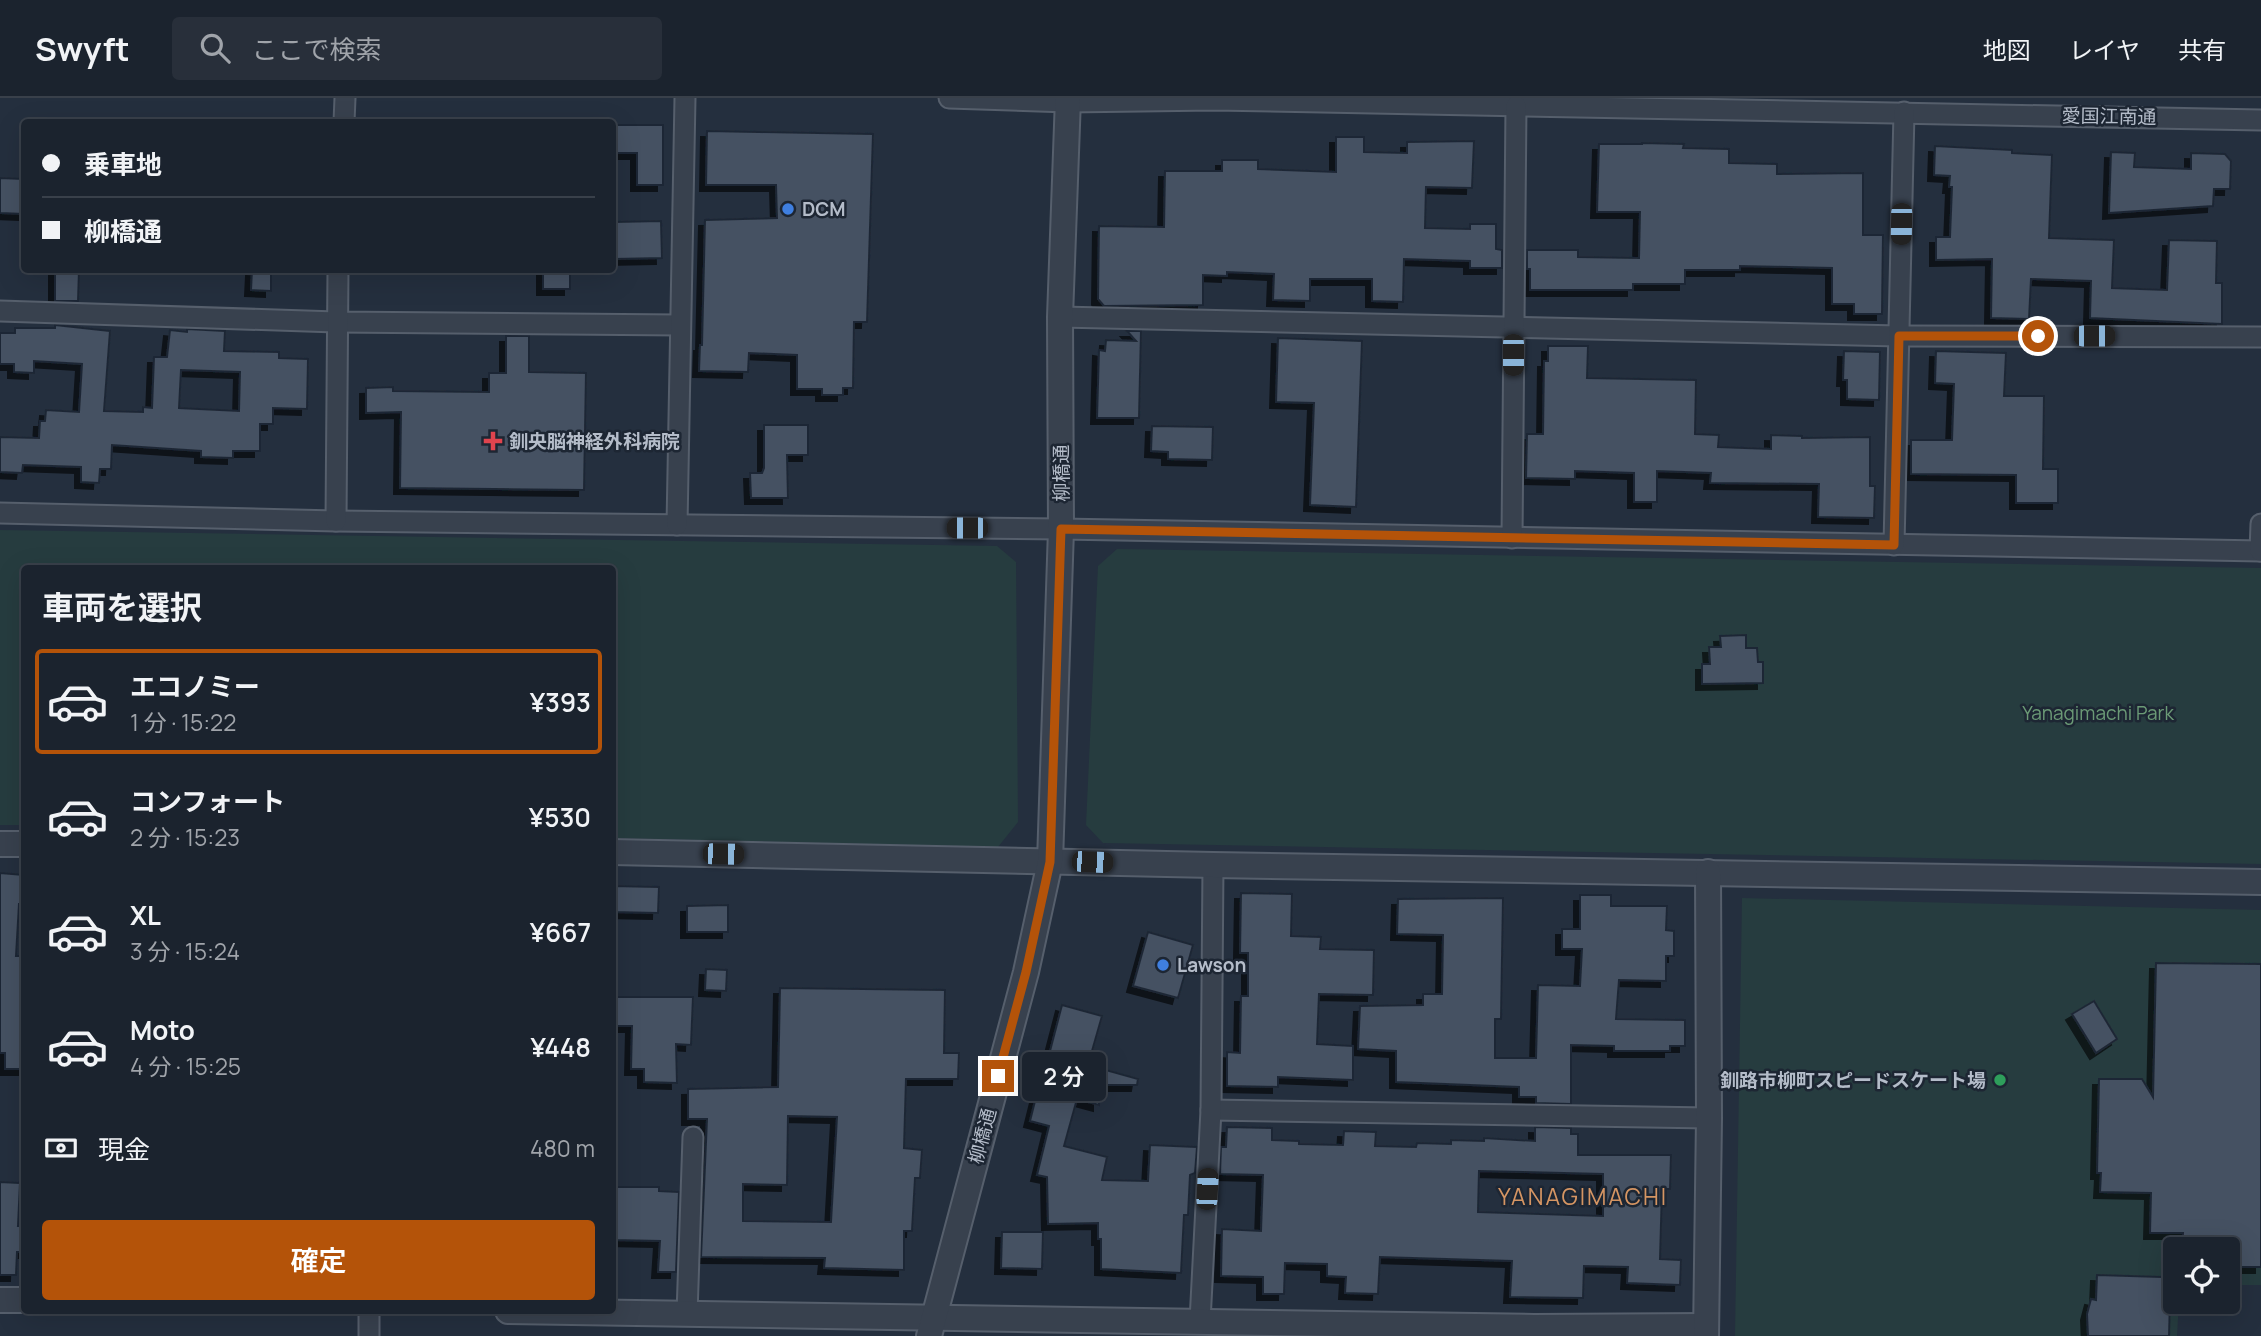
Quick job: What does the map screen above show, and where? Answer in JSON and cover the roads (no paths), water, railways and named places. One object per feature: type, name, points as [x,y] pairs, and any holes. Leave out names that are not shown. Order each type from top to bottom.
[{"type":"street","points":[[344,119],[345,98]]},
{"type":"street","points":[[677,525],[685,98]]},
{"type":"street","name":"愛国江南通","points":[[949,98],[1215,99],[2261,120]]},
{"type":"street","name":"柳橋通","points":[[931,1327],[1026,972],[1050,862],[1061,529],[1060,317],[1068,100]]},
{"type":"street","points":[[1512,538],[1516,106]]},
{"type":"street","points":[[1894,545],[1904,112]]},
{"type":"street","points":[[336,521],[338,273]]},
{"type":"street","points":[[0,311],[336,322],[679,325]]},
{"type":"street","points":[[1060,317],[1899,336],[2261,337]]},
{"type":"street","points":[[0,513],[336,521],[1061,529],[2261,551],[2261,524]]},
{"type":"street","points":[[0,844],[21,844]]},
{"type":"street","points":[[616,852],[1213,866],[2261,882]]},
{"type":"street","points":[[1200,1321],[1211,1110],[1213,866]]},
{"type":"street","points":[[616,1313],[931,1327],[1200,1321],[1297,1329],[1706,1331],[1708,872]]},
{"type":"street","points":[[1211,1110],[1709,1118]]},
{"type":"street","points":[[687,1314],[693,1137]]},
{"type":"street","points":[[0,1300],[21,1300]]},
{"type":"street","points":[[369,1314],[369,1336]]},
{"type":"place","name":"DCM","points":[[788,209]]},
{"type":"place","name":"釧央脳神経外科病院","points":[[493,441]]},
{"type":"place","name":"Lawson","points":[[1163,965]]},
{"type":"place","name":"釧路市柳町スピードスケート場","points":[[2000,1080]]},
{"type":"district","name":"YANAGIMACHI","points":[[1583,1196]]},
{"type":"park label","name":"Yanagimachi Park","points":[[2098,713]]}]
